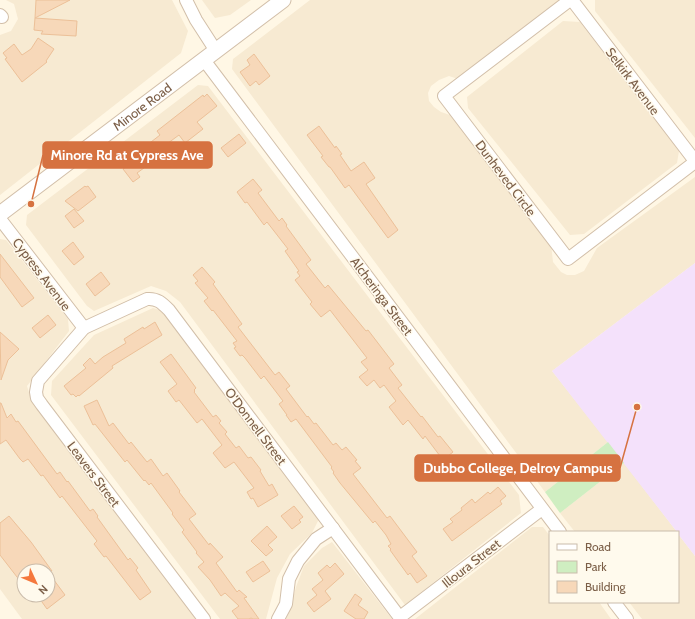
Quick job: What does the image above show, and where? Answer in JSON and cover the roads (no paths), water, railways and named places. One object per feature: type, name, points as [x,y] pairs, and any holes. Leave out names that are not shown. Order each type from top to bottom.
[{"type":"street","name":"Alcheringa Street","points":[[186,0],[206,37],[210,56],[559,531]]},
{"type":"street","name":"Minore Road","points":[[0,214],[283,0]]},
{"type":"street","name":"Dunheved Circle","points":[[571,0],[444,96],[568,259],[695,162]]},
{"type":"street","name":"Selkirk Avenue","points":[[571,0],[695,162]]},
{"type":"street","name":"Cypress Avenue","points":[[0,219],[84,328]]},
{"type":"street","name":"O'Donnell Street","points":[[84,328],[147,299],[153,298],[164,305],[401,618]]},
{"type":"street","name":"Leavers Street","points":[[84,328],[41,376],[36,387],[38,398],[204,619]]},
{"type":"street","name":"Illoura Street","points":[[401,618],[542,508]]},
{"type":"street","points":[[278,619],[286,604],[289,579],[298,561],[316,539],[333,528]]},
{"type":"street","points":[[615,603],[627,619]]},
{"type":"place","name":"Minore Rd at Cypress Ave","points":[[31,204]]},
{"type":"place","name":"Dubbo College, Delroy Campus","points":[[637,407]]}]
